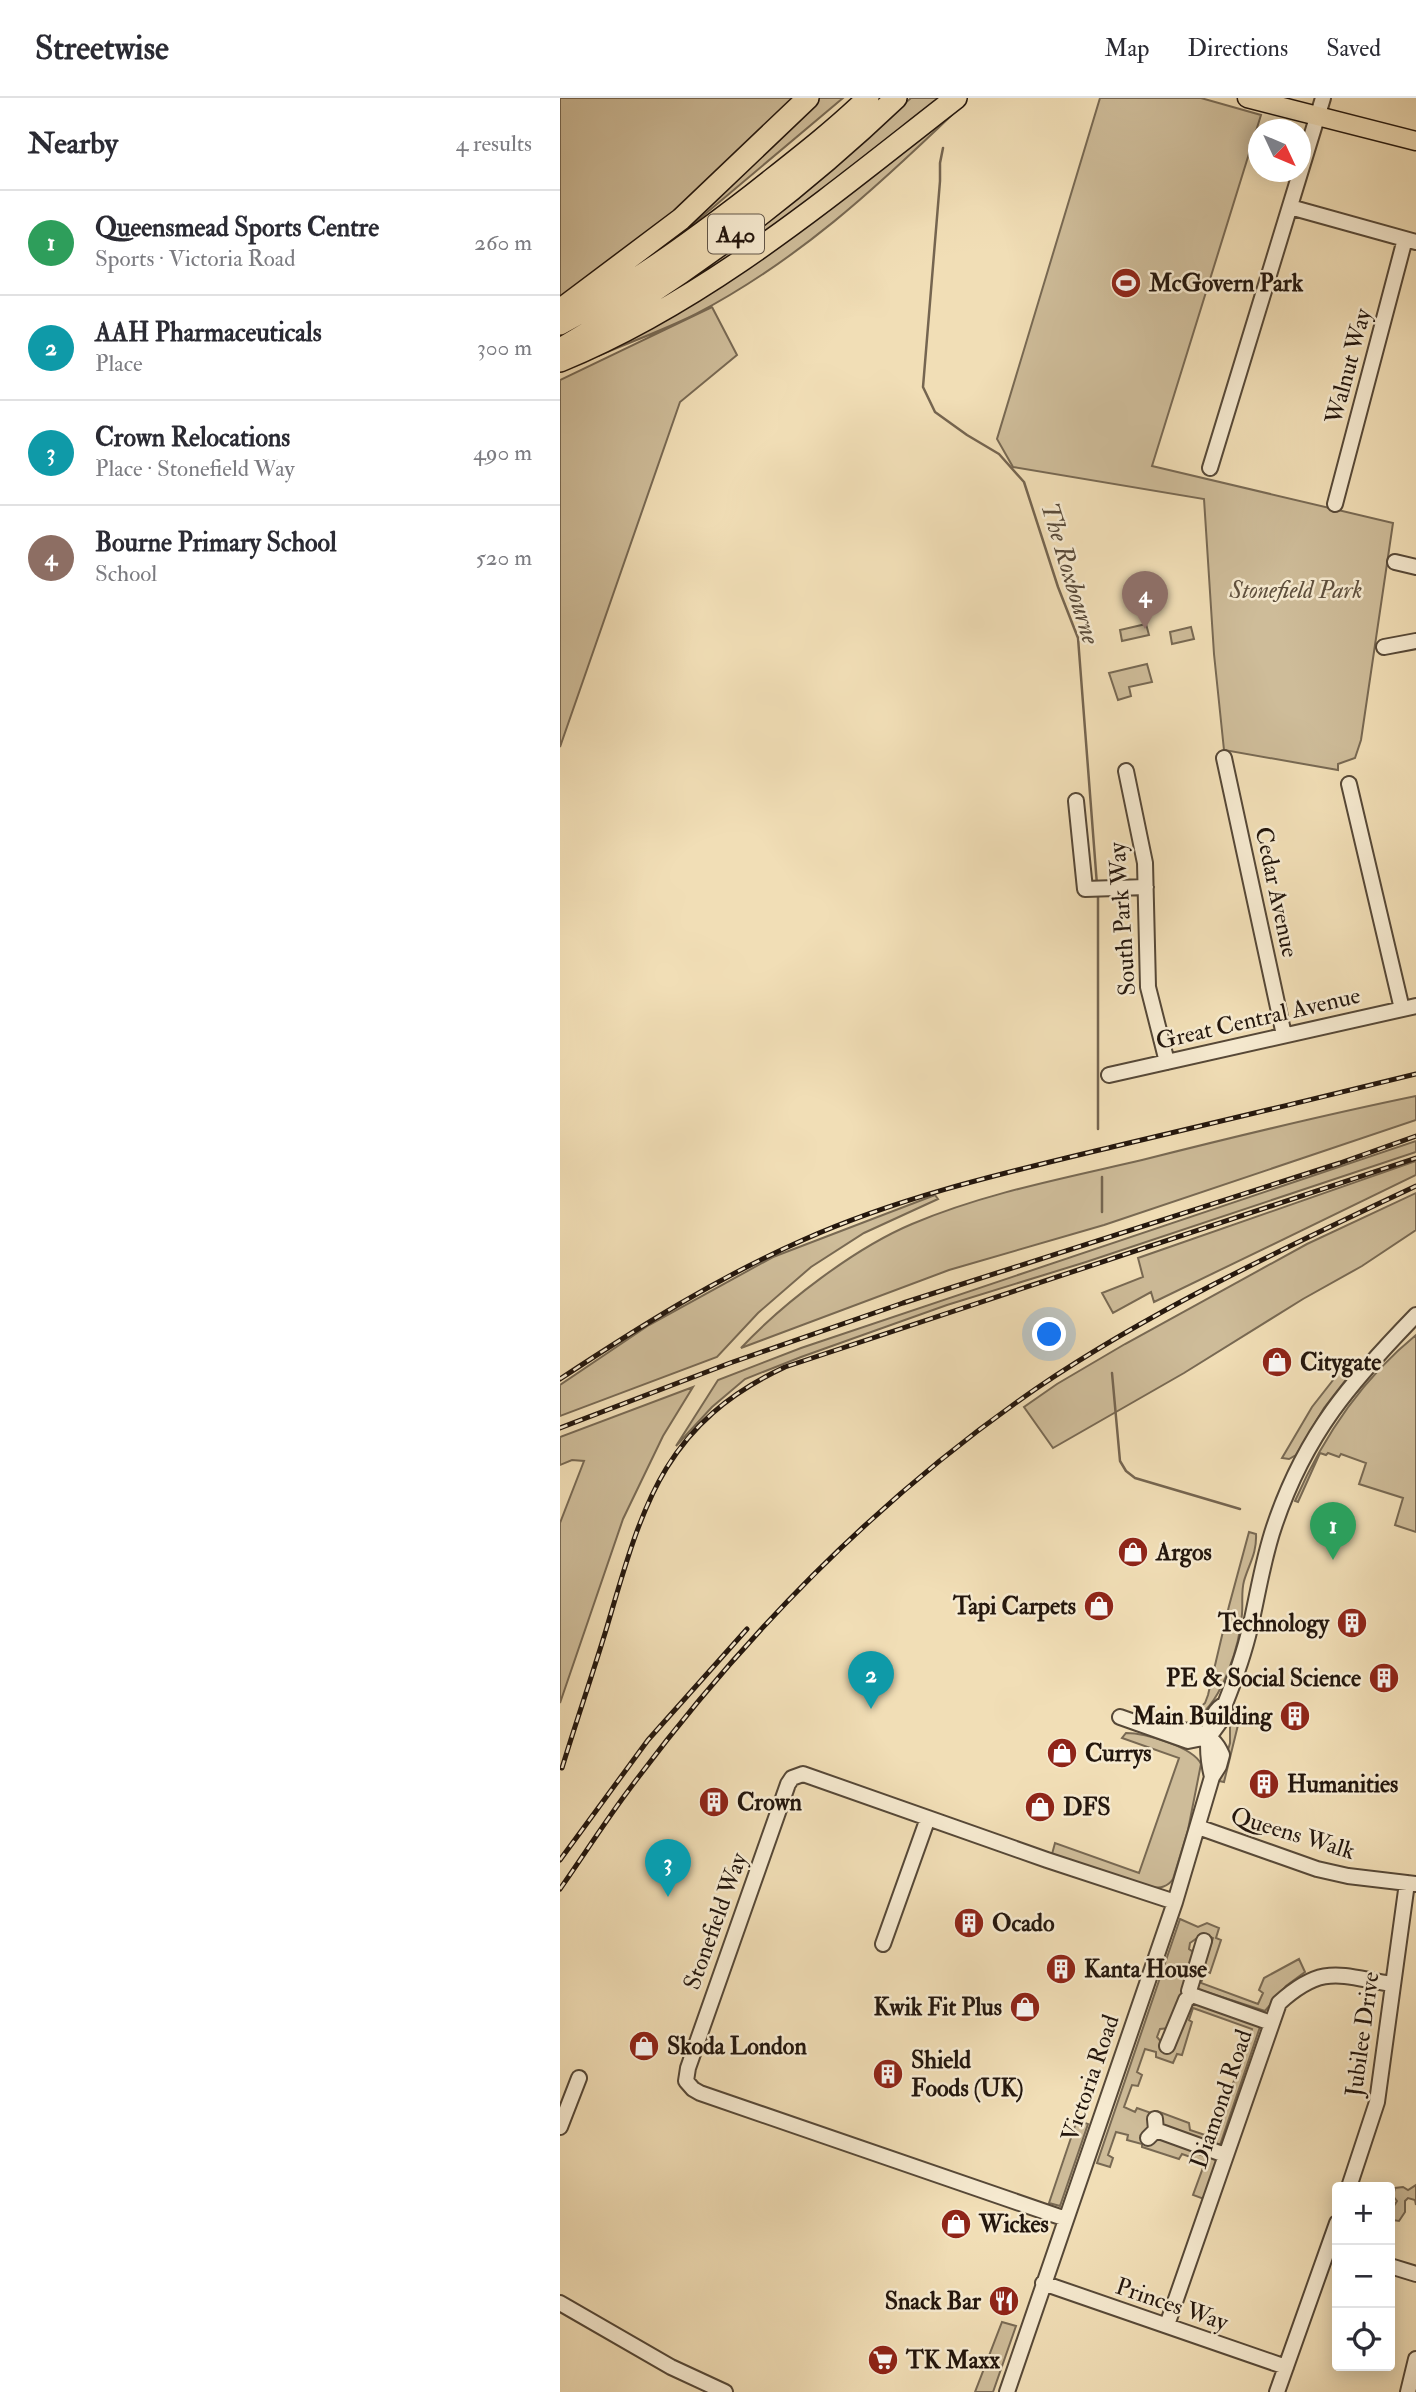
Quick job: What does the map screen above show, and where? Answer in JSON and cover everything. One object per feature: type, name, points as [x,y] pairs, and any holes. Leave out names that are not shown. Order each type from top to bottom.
[{"type":"highway","points":[[560,310],[681,219],[808,98]]},
{"type":"highway","name":"A40","points":[[560,324],[587,310],[706,230],[777,176],[867,98]]},
{"type":"highway","name":"A40","points":[[560,349],[634,306],[729,240],[790,191],[896,98]]},
{"type":"highway","points":[[560,361],[592,348],[752,255],[956,98]]},
{"type":"main road","points":[[1247,98],[1416,141]]},
{"type":"street","points":[[1210,468],[1323,98]]},
{"type":"street","points":[[1290,207],[1411,240]]},
{"type":"street","name":"Walnut Way","points":[[1335,504],[1411,240]]},
{"type":"street","points":[[1395,562],[1416,567]]},
{"type":"street","points":[[1384,647],[1416,641]]},
{"type":"street","name":"Cedar Avenue","points":[[1224,758],[1284,1035]]},
{"type":"street","name":"South Park Way","points":[[1126,771],[1145,863],[1148,987],[1167,1062]]},
{"type":"street","points":[[1349,784],[1409,1007]]},
{"type":"street","points":[[1076,801],[1085,889],[1146,887]]},
{"type":"street","name":"Great Central Avenue","points":[[1109,1075],[1409,1007]]},
{"type":"street","name":"Victoria Road","points":[[1007,2392],[1175,1902],[1212,1777],[1207,1751],[1212,1716],[1225,1704],[1249,1632],[1274,1527],[1305,1452],[1323,1422],[1371,1360],[1416,1315]]},
{"type":"street","points":[[1120,1717],[1164,1731],[1189,1729],[1209,1737]]},
{"type":"street","name":"Stonefield Way","points":[[1066,2219],[700,2093],[693,2090],[686,2081],[688,2067],[792,1778],[803,1774],[1175,1902]]},
{"type":"street","points":[[883,1944],[928,1818]]},
{"type":"street","name":"Queens Walk","points":[[1198,1827],[1317,1869],[1348,1876],[1411,1883]]},
{"type":"street","name":"Jubilee Drive","points":[[1351,2182],[1377,2102],[1392,1984],[1411,1883]]},
{"type":"street","points":[[1204,1941],[1189,1991],[1192,1995],[1271,2024]]},
{"type":"street","name":"Diamond Road","points":[[1167,2325],[1279,2003],[1298,1987],[1322,1975],[1392,1984]]},
{"type":"street","points":[[1167,2046],[1185,2000],[1192,1995]]},
{"type":"street","points":[[560,2127],[579,2078]]},
{"type":"street","points":[[1153,2129],[1226,2155]]},
{"type":"street","points":[[1277,2392],[1332,2251]]},
{"type":"street","points":[[1395,2268],[1416,2274]]},
{"type":"street","name":"Princes Way","points":[[1043,2283],[1286,2367]]},
{"type":"street","points":[[560,2303],[671,2367],[725,2392]]},
{"type":"street","points":[[1408,2392],[1416,2359]]},
{"type":"green space","points":[[560,98],[801,98],[690,201],[560,304]]},
{"type":"green space","points":[[818,98],[843,98],[654,257],[650,251]]},
{"type":"green space","points":[[911,98],[949,98],[807,210],[676,295],[674,290],[766,222]]},
{"type":"green space","name":"Stonefield Park","points":[[1100,98],[1201,98],[1261,115],[1260,119],[1248,119],[1248,157],[1152,466],[1393,523],[1361,740],[1355,758],[1338,764],[1338,770],[1224,750],[1214,654],[1204,499],[1013,467],[997,439]]},
{"type":"green space","points":[[956,111],[865,196],[768,271],[684,320],[598,356],[592,353]]},
{"type":"green space","points":[[712,307],[737,355],[680,402],[560,747],[560,380]]},
{"type":"green space","points":[[1146,624],[1149,635],[1122,641],[1120,630]]},
{"type":"green space","points":[[1191,627],[1194,639],[1172,644],[1170,632]]},
{"type":"green space","points":[[1147,664],[1152,682],[1129,687],[1131,696],[1118,700],[1109,673]]},
{"type":"green space","points":[[1416,1096],[1416,1120],[1104,1225],[949,1270],[741,1348],[777,1313],[844,1262],[890,1234],[940,1213],[1026,1187]]},
{"type":"green space","points":[[1416,1141],[1416,1152],[1086,1262],[947,1305],[745,1379],[712,1407],[676,1446],[718,1380],[801,1348]]},
{"type":"green space","points":[[1416,1161],[1416,1175],[1154,1302],[1151,1292],[1113,1313],[1102,1293],[1143,1277],[1138,1258]]},
{"type":"green space","points":[[1416,1193],[1416,1230],[1362,1266],[1303,1299],[1184,1373],[1053,1448],[1024,1407],[1125,1344],[1307,1244]]},
{"type":"green space","points":[[935,1195],[938,1199],[864,1233],[811,1267],[758,1313],[717,1357],[560,1416],[560,1385],[649,1325],[773,1257]]},
{"type":"green space","points":[[1416,1335],[1416,1532],[1395,1525],[1403,1498],[1359,1484],[1366,1463],[1341,1454],[1339,1457],[1320,1453],[1298,1502],[1295,1501],[1318,1454],[1346,1410],[1378,1370]]},
{"type":"green space","points":[[1348,1361],[1353,1367],[1351,1373],[1324,1408],[1296,1455],[1289,1459],[1282,1458],[1312,1407]]},
{"type":"green space","points":[[693,1387],[663,1436],[623,1519],[560,1703],[560,1523],[584,1461],[572,1460],[560,1465],[560,1437]]},
{"type":"green space","points":[[1249,1532],[1256,1534],[1255,1547],[1243,1585],[1241,1626],[1234,1655],[1215,1698],[1197,1717],[1194,1713],[1205,1703],[1208,1695]]},
{"type":"green space","points":[[1230,1719],[1239,1721],[1224,1782],[1219,1781],[1230,1743]]},
{"type":"green space","points":[[1126,1733],[1145,1735],[1179,1747],[1189,1752],[1201,1764],[1188,1830],[1173,1879],[1161,1887],[1151,1888],[1052,1854],[1055,1843],[1139,1873],[1179,1758],[1122,1738]]},
{"type":"green space","points":[[1180,1919],[1198,1927],[1207,1923],[1219,1928],[1216,1938],[1221,1940],[1210,1973],[1205,1971],[1201,1983],[1258,2004],[1263,1993],[1259,1990],[1264,1978],[1299,1959],[1305,1972],[1286,1986],[1265,2011],[1200,1990],[1197,1987],[1213,1938],[1203,1934],[1190,1943],[1189,1949],[1196,1954],[1170,2028],[1160,2029],[1157,2037],[1168,2050],[1174,2049],[1191,2003],[1195,2002],[1261,2024],[1220,2145],[1188,2136],[1158,2136],[1218,2157],[1204,2199],[1193,2195],[1205,2162],[1182,2154],[1179,2159],[1142,2147],[1142,2144],[1127,2140],[1128,2135],[1116,2132],[1108,2155],[1113,2158],[1110,2167],[1097,2163]],"holes":[[[1193,2008],[1252,2029],[1214,2138],[1190,2130],[1189,2123],[1157,2111],[1151,2113],[1137,2108],[1135,2112],[1124,2107],[1132,2085],[1138,2086],[1142,2075],[1137,2072],[1145,2049],[1156,2052],[1156,2057],[1173,2063],[1177,2054],[1182,2055],[1192,2022],[1189,2020]]]},
{"type":"green space","points":[[1077,2120],[1088,2124],[1060,2206],[1049,2203]]},
{"type":"green space","points":[[1416,2185],[1416,2205],[1415,2200],[1408,2198],[1405,2201],[1405,2212],[1399,2221],[1395,2220],[1395,2188],[1403,2187],[1408,2190]]},
{"type":"green space","points":[[1002,2322],[1016,2326],[993,2392],[975,2392]]},
{"type":"waterway","name":"The Roxbourne","points":[[943,148],[923,387],[935,412],[999,454],[1024,482],[1058,587],[1078,638],[1097,885]]},
{"type":"waterway","name":"The Roxbourne","points":[[1098,895],[1098,1129]]},
{"type":"waterway","name":"The Roxbourne","points":[[1102,1177],[1102,1212]]},
{"type":"waterway","name":"The Roxbourne","points":[[1112,1373],[1120,1461],[1126,1471],[1135,1478],[1240,1509]]},
{"type":"railway","points":[[560,1379],[649,1322],[740,1270],[803,1240],[878,1210],[995,1176],[1416,1074]]},
{"type":"railway","points":[[560,1428],[730,1363],[903,1303],[1340,1163],[1416,1136]]},
{"type":"railway","points":[[562,1768],[632,1546],[662,1475],[683,1444],[710,1416],[743,1390],[785,1367],[1416,1158]]},
{"type":"railway","points":[[560,1889],[631,1787],[720,1676],[818,1571],[923,1475],[1037,1388],[1128,1331],[1222,1280],[1416,1186]]},
{"type":"railway","points":[[560,1860],[648,1740],[747,1629]]},
{"type":"place","name":"McGovern Park","points":[[1126,283]]},
{"type":"place","name":"Bourne Primary School","points":[[1145,629]]},
{"type":"place","name":"Citygate","points":[[1277,1362]]},
{"type":"place","name":"Argos","points":[[1133,1552]]},
{"type":"place","name":"Queensmead Sports Centre","points":[[1333,1560]]},
{"type":"place","name":"Tapi Carpets","points":[[1099,1606]]},
{"type":"place","name":"Technology","points":[[1352,1623]]},
{"type":"place","name":"PE & Social Science","points":[[1384,1678]]},
{"type":"place","name":"AAH Pharmaceuticals","points":[[871,1709]]},
{"type":"place","name":"Main Building","points":[[1295,1716]]},
{"type":"place","name":"Currys","points":[[1062,1753]]},
{"type":"place","name":"Humanities","points":[[1264,1784]]},
{"type":"place","name":"Crown","points":[[714,1802]]},
{"type":"place","name":"DFS","points":[[1040,1807]]},
{"type":"place","name":"Crown Relocations","points":[[668,1897]]},
{"type":"place","name":"Ocado","points":[[969,1923]]},
{"type":"place","name":"Kanta House","points":[[1061,1969]]},
{"type":"place","name":"Kwik Fit Plus","points":[[1025,2007]]},
{"type":"place","name":"Skoda London","points":[[644,2046]]},
{"type":"place","name":"Shield Foods (UK)","points":[[888,2074]]},
{"type":"place","name":"Wickes","points":[[956,2224]]},
{"type":"place","name":"Snack Bar","points":[[1004,2301]]},
{"type":"place","name":"TK Maxx","points":[[883,2360]]}]
